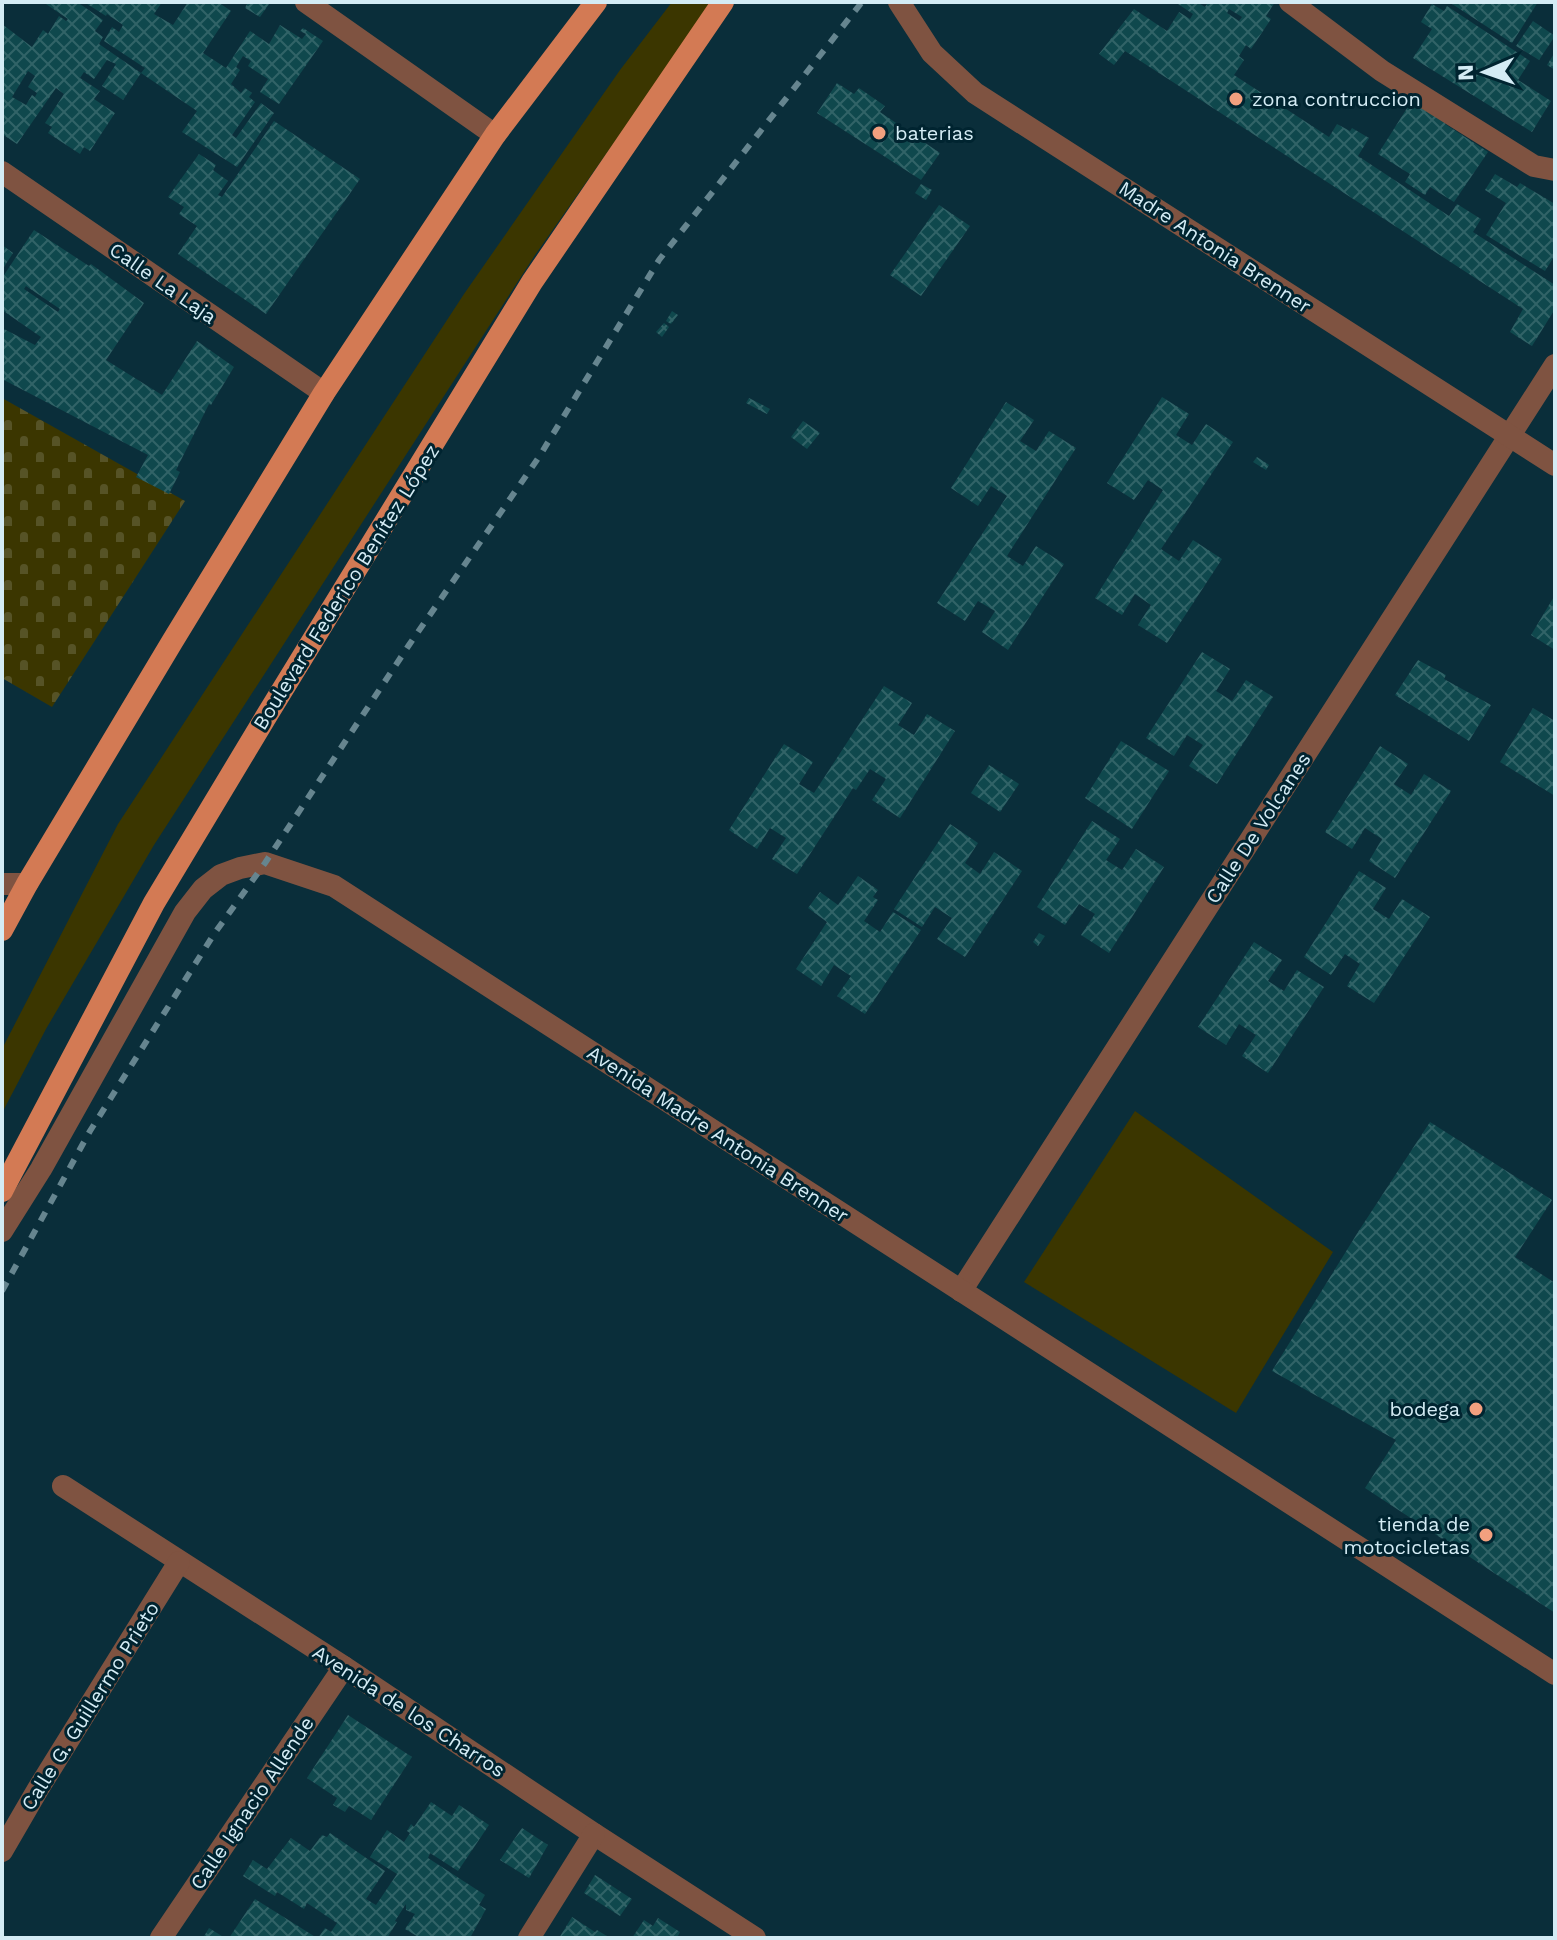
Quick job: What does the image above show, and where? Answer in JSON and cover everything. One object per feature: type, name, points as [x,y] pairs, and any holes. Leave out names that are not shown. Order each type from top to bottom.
[{"type":"main road","points":[[2,930],[324,393],[495,135],[596,2]]},
{"type":"main road","name":"Boulevard Federico Benítez López","points":[[2,1191],[154,903],[267,715],[532,282],[723,2]]},
{"type":"street","points":[[306,2],[495,135]]},
{"type":"street","name":"Madre Antonia Brenner","points":[[899,2],[932,53],[975,93],[1555,465]]},
{"type":"street","points":[[1290,2],[1382,71],[1534,166],[1555,170]]},
{"type":"street","name":"Calle La Laja","points":[[2,172],[324,393]]},
{"type":"street","name":"Calle De Volcanes","points":[[961,1291],[1555,365]]},
{"type":"street","name":"Avenida Madre Antonia Brenner","points":[[2,1231],[41,1169],[185,912],[203,889],[221,875],[265,863],[334,886],[1555,1674]]},
{"type":"street","points":[[2,884],[27,884]]},
{"type":"street","name":"Avenida de los Charros","points":[[63,1486],[755,1938]]},
{"type":"street","name":"Calle G. Guillermo Prieto","points":[[2,1851],[179,1562]]},
{"type":"street","name":"Calle Ignacio Allende","points":[[161,1938],[344,1667]]},
{"type":"street","points":[[529,1938],[594,1834]]},
{"type":"green space","points":[[672,2],[713,2],[535,255],[154,845],[46,1029],[2,1113],[2,1049],[118,824],[464,294],[620,70]]},
{"type":"green space","points":[[2,398],[185,501],[52,707],[2,678]]},
{"type":"green space","points":[[1135,1111],[1333,1252],[1236,1413],[1024,1282]]},
{"type":"building","points":[[43,2],[82,2],[80,4],[103,20],[95,31],[103,37],[99,44],[141,73],[123,100],[102,86],[116,64],[107,60],[94,79],[84,72],[80,78],[100,91],[94,99],[115,113],[90,151],[84,147],[80,154],[48,133],[52,127],[45,123],[64,94],[56,88],[17,144],[2,134],[2,24],[32,47],[43,30],[48,34],[59,16],[66,21],[68,19]],"holes":[[[28,71],[35,76],[28,87],[37,93],[35,97],[32,95],[26,105],[12,97]]]},
{"type":"building","points":[[84,2],[162,2],[154,14],[173,25],[188,2],[218,2],[231,11],[203,53],[226,68],[250,31],[269,44],[280,25],[302,39],[306,34],[300,31],[303,28],[323,41],[279,104],[260,92],[268,79],[248,66],[251,61],[243,56],[236,67],[240,70],[231,84],[241,93],[245,88],[252,93],[249,97],[255,102],[232,135],[236,138],[261,103],[274,113],[237,167],[182,132],[197,111],[141,73],[145,68],[104,41],[112,27],[119,32],[123,25]]},
{"type":"building","points":[[248,2],[269,4],[260,17],[245,8]]},
{"type":"building","points":[[1197,2],[1205,7],[1208,2],[1275,2],[1266,16],[1271,19],[1251,49],[1246,45],[1239,56],[1244,60],[1234,75],[1329,137],[1337,124],[1369,138],[1358,156],[1449,216],[1457,204],[1481,219],[1473,232],[1555,285],[1555,309],[1532,346],[1510,332],[1523,309],[1125,51],[1114,65],[1099,54],[1134,9],[1167,31],[1179,12],[1190,19],[1193,14],[1178,4]],"holes":[[[1229,9],[1242,17],[1239,21],[1227,13]]]},
{"type":"building","points":[[1449,2],[1538,2],[1512,43]]},
{"type":"building","points":[[1432,4],[1444,11],[1447,6],[1530,61],[1518,80],[1551,101],[1532,132],[1413,58],[1432,29],[1421,22]]},
{"type":"building","points":[[1533,21],[1555,36],[1539,60],[1516,46]]},
{"type":"building","points":[[1555,52],[1555,70],[1547,65]]},
{"type":"building","name":"baterias","points":[[837,83],[854,94],[859,88],[885,106],[880,112],[940,153],[921,180],[817,113]]},
{"type":"building","points":[[1416,94],[1450,116],[1445,124],[1488,152],[1454,202],[1430,187],[1425,195],[1405,182],[1410,174],[1378,154]]},
{"type":"building","points":[[274,121],[360,179],[266,314],[178,254],[197,226],[179,214],[184,207],[168,197],[199,154],[216,165],[213,170],[228,181],[218,195],[222,197]]},
{"type":"building","points":[[1495,174],[1517,187],[1520,183],[1555,204],[1555,255],[1545,271],[1486,235],[1506,203],[1485,190]]},
{"type":"building","points":[[921,184],[932,190],[926,200],[915,193]]},
{"type":"building","points":[[939,205],[970,226],[921,296],[890,275]]},
{"type":"building","points":[[34,230],[89,266],[91,264],[144,303],[106,360],[162,395],[197,341],[234,367],[209,404],[176,470],[180,472],[169,494],[136,477],[148,455],[2,379],[2,328],[35,345],[41,337],[2,310],[2,278]],"holes":[[[26,286],[60,309],[58,312],[24,289]]]},
{"type":"building","points":[[2,245],[13,253],[2,270]]},
{"type":"building","points":[[672,311],[678,315],[671,324],[666,321]]},
{"type":"building","points":[[664,323],[669,327],[662,337],[656,332]]},
{"type":"building","points":[[1162,397],[1189,414],[1176,435],[1192,445],[1206,424],[1233,442],[1161,549],[1179,561],[1193,540],[1222,559],[1167,643],[1138,625],[1151,605],[1135,594],[1122,615],[1095,598],[1163,490],[1148,480],[1134,500],[1107,483]]},
{"type":"building","points":[[749,398],[770,409],[767,414],[746,403]]},
{"type":"building","points":[[1006,402],[1034,420],[1020,441],[1036,451],[1049,431],[1076,448],[1007,556],[1023,566],[1036,546],[1064,564],[1008,650],[982,632],[995,611],[978,601],[965,621],[937,603],[1007,496],[991,486],[978,506],[951,488]]},
{"type":"building","points":[[803,421],[820,433],[807,449],[791,437]]},
{"type":"building","points":[[1257,457],[1269,465],[1266,470],[1253,462]]},
{"type":"building","points":[[1555,595],[1555,650],[1531,635]]},
{"type":"building","points":[[1202,652],[1230,669],[1216,691],[1232,701],[1246,680],[1273,697],[1217,784],[1189,766],[1203,745],[1187,735],[1174,756],[1146,738]]},
{"type":"building","points":[[1418,660],[1446,675],[1444,679],[1491,705],[1469,741],[1395,695]]},
{"type":"building","points":[[884,686],[912,703],[898,725],[914,735],[927,714],[955,731],[900,818],[872,800],[886,779],[870,769],[856,790],[853,788],[797,874],[772,859],[786,838],[770,828],[757,849],[729,830],[784,744],[813,762],[799,784],[814,793]]},
{"type":"building","points":[[1533,708],[1555,721],[1555,796],[1500,762]]},
{"type":"building","points":[[1121,741],[1169,771],[1132,829],[1085,798]]},
{"type":"building","points":[[1380,746],[1408,764],[1394,784],[1411,795],[1424,774],[1451,791],[1395,878],[1369,861],[1382,839],[1365,828],[1352,849],[1325,832]]},
{"type":"building","points":[[989,765],[1019,784],[1000,812],[971,793]]},
{"type":"building","points":[[1092,821],[1120,839],[1106,860],[1122,870],[1136,849],[1164,867],[1109,953],[1081,935],[1095,914],[1079,904],[1065,925],[1037,907]]},
{"type":"building","points":[[950,824],[978,843],[965,863],[980,874],[994,852],[1022,871],[965,957],[937,939],[952,918],[935,907],[922,927],[894,909]]},
{"type":"building","points":[[1359,871],[1386,888],[1373,909],[1389,919],[1402,899],[1430,917],[1374,1003],[1347,986],[1360,964],[1345,954],[1331,975],[1304,957]]},
{"type":"building","points":[[858,876],[878,890],[873,897],[878,900],[864,921],[880,932],[893,912],[921,930],[865,1014],[837,996],[851,976],[834,965],[821,986],[796,969],[827,922],[808,908],[820,892],[838,905]]},
{"type":"building","points":[[1039,933],[1045,936],[1038,946],[1033,942]]},
{"type":"building","points":[[1254,942],[1282,960],[1268,981],[1284,991],[1297,970],[1324,987],[1268,1073],[1242,1056],[1256,1035],[1239,1024],[1226,1045],[1198,1027]]},
{"type":"building","points":[[1430,1122],[1552,1200],[1515,1257],[1555,1283],[1555,1613],[1365,1488],[1396,1440],[1272,1371]]},
{"type":"building","points":[[348,1715],[412,1757],[371,1820],[349,1806],[345,1812],[333,1805],[337,1798],[307,1778]]},
{"type":"building","points":[[431,1802],[452,1816],[459,1805],[489,1825],[458,1871],[430,1853],[428,1858],[485,1895],[479,1905],[486,1909],[470,1938],[420,1938],[405,1929],[415,1914],[406,1910],[406,1904],[387,1938],[362,1938],[357,1935],[355,1938],[318,1938],[325,1928],[331,1932],[337,1923],[307,1903],[304,1909],[243,1876],[253,1860],[267,1869],[291,1838],[310,1851],[322,1835],[327,1837],[330,1833],[385,1871],[366,1899],[376,1905],[397,1874],[370,1857],[387,1830],[404,1842],[411,1824],[414,1827]]},
{"type":"building","points":[[522,1828],[548,1845],[529,1878],[500,1860]]},
{"type":"building","points":[[595,1875],[632,1899],[620,1916],[584,1893]]},
{"type":"building","points":[[255,1899],[317,1938],[229,1938]]},
{"type":"building","points":[[572,1917],[595,1932],[597,1930],[610,1938],[559,1938]]},
{"type":"building","points":[[658,1918],[680,1932],[678,1936],[681,1938],[632,1938],[644,1920],[653,1926]]},
{"type":"building","points":[[209,1928],[225,1938],[203,1938]]},
{"type":"railway","points":[[2,1291],[90,1131],[214,934],[539,457],[659,260],[862,2]]},
{"type":"place","name":"zona contruccion","points":[[1236,99]]},
{"type":"place","name":"baterias","points":[[879,133]]},
{"type":"place","name":"bodega","points":[[1476,1409]]},
{"type":"place","name":"tienda de motocicletas","points":[[1486,1535]]}]
